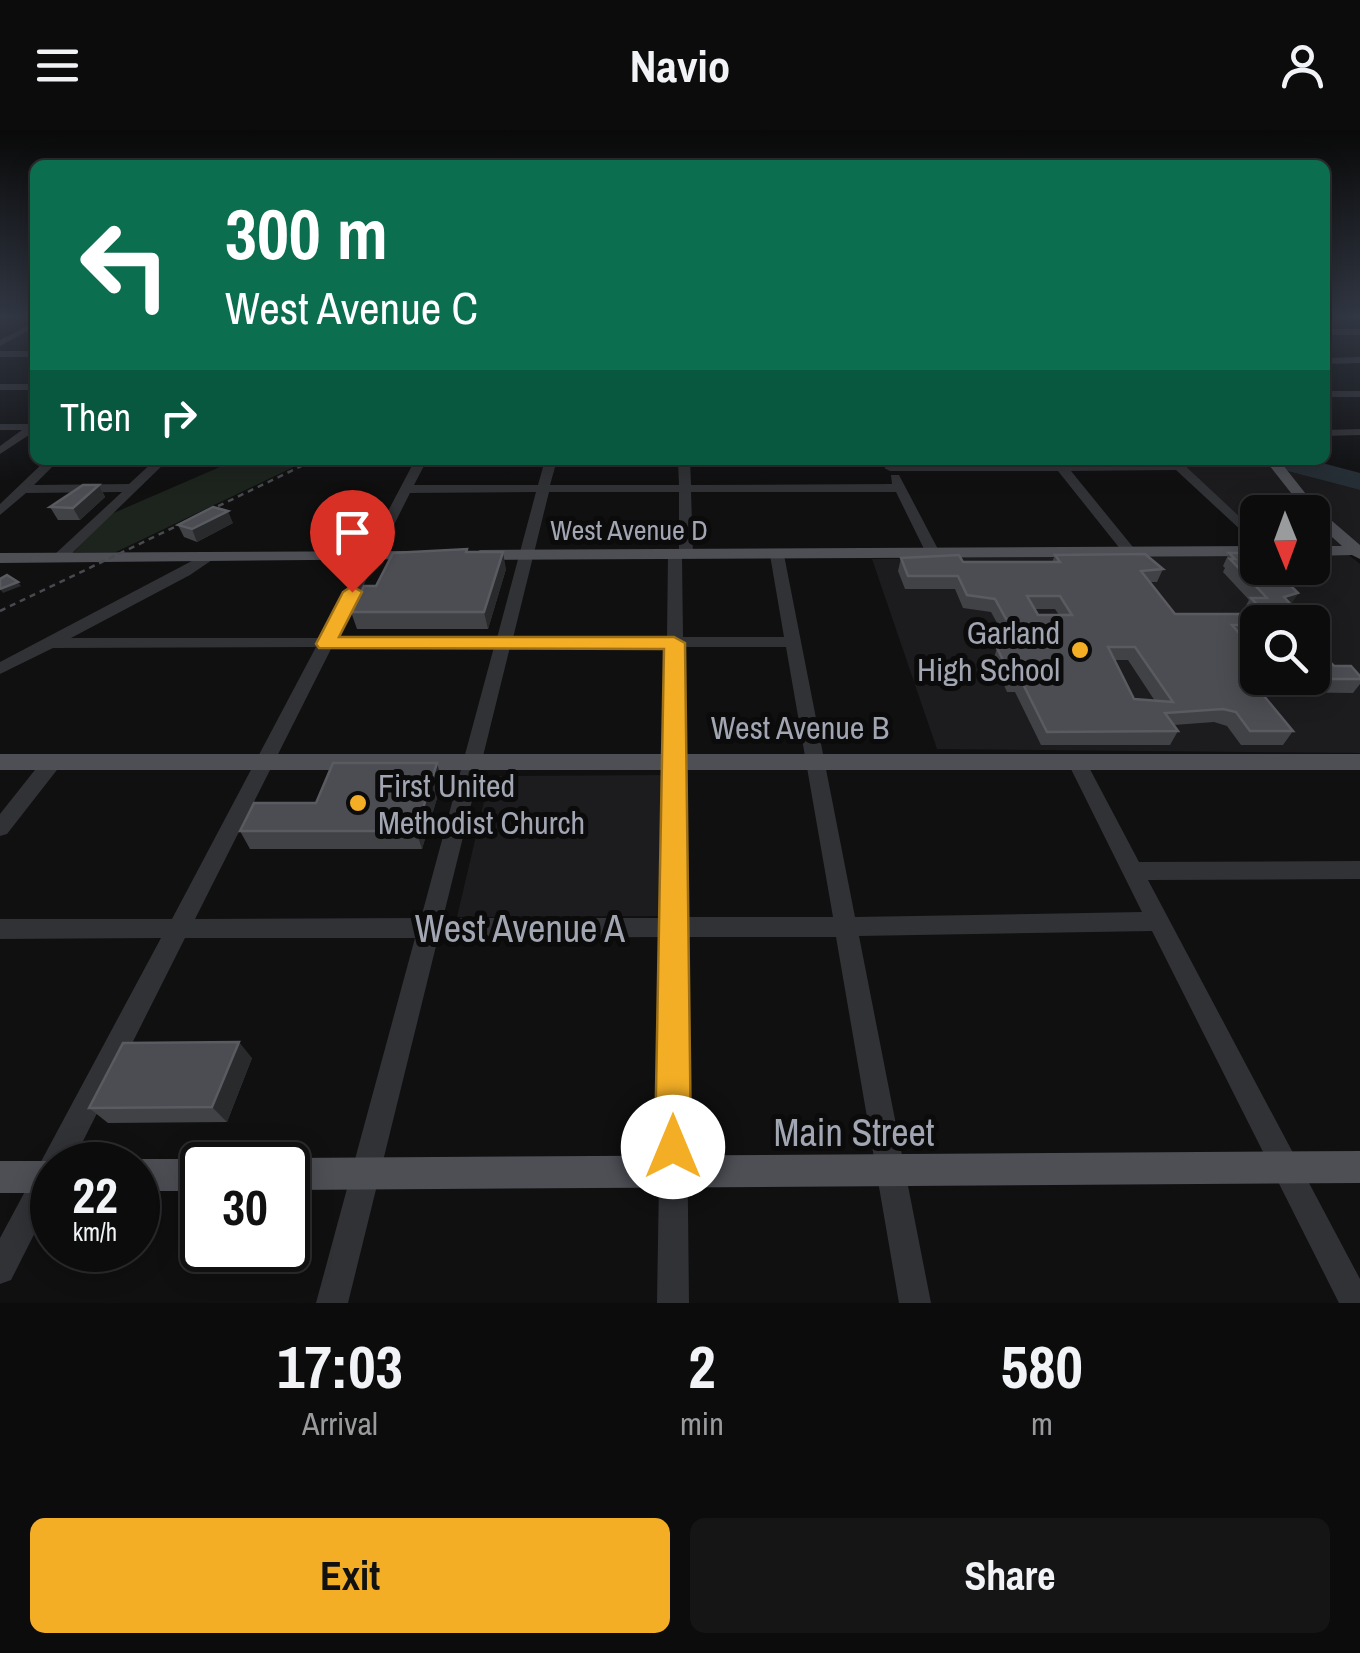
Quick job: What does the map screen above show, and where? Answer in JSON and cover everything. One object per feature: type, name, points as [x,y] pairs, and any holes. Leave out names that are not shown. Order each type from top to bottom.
[{"type":"main road","points":[[1275,465],[1312,511],[1358,551]]},
{"type":"main road","points":[[1330,550],[1358,551]]},
{"type":"main road","name":"West Avenue D","points":[[458,556],[1240,551]]},
{"type":"main road","points":[[0,558],[440,556]]},
{"type":"main road","name":"West Avenue B","points":[[0,762],[814,759],[1359,763]]},
{"type":"main road","name":"Main Street","points":[[310,1174],[1360,1167]]},
{"type":"main road","points":[[0,1177],[30,1174]]},
{"type":"street","points":[[0,387],[30,387]]},
{"type":"street","points":[[1330,394],[1360,394]]},
{"type":"street","points":[[0,427],[30,427]]},
{"type":"street","points":[[0,450],[30,430]]},
{"type":"street","points":[[1330,432],[1360,432]]},
{"type":"street","points":[[0,511],[48,465]]},
{"type":"street","points":[[58,558],[157,465]]},
{"type":"street","points":[[69,1142],[418,465]]},
{"type":"street","points":[[332,1303],[549,465]]},
{"type":"street","points":[[673,1303],[674,643],[684,465]]},
{"type":"street","points":[[888,465],[933,553]]},
{"type":"street","points":[[1060,465],[1130,552]]},
{"type":"street","points":[[1176,465],[1240,525]]},
{"type":"street","points":[[24,489],[133,488]]},
{"type":"street","points":[[405,489],[900,488]]},
{"type":"street","points":[[777,554],[914,1303]]},
{"type":"street","points":[[0,669],[185,572],[206,557]]},
{"type":"street","points":[[48,643],[791,642]]},
{"type":"street","points":[[0,828],[53,761]]},
{"type":"street","points":[[1076,761],[1356,1303]]},
{"type":"street","points":[[1134,871],[1360,870]]},
{"type":"street","name":"West Avenue A","points":[[0,929],[1160,921]]},
{"type":"street","points":[[0,1269],[30,1214]]},
{"type":"shaded area","points":[[224,465],[298,465],[116,552],[74,552],[109,515]]},
{"type":"shaded area","points":[[1183,465],[1264,465],[1360,490],[1360,547],[1330,547],[1330,495],[1240,495],[1240,519]]},
{"type":"shaded area","points":[[1264,465],[1330,465],[1360,473],[1360,490]]},
{"type":"shaded area","name":"Garland High School","points":[[1240,555],[1240,585],[1330,585],[1330,555],[1349,555],[1360,564],[1360,753],[937,749],[872,559]]},
{"type":"shaded area","points":[[667,775],[666,916],[457,917],[490,776]]},
{"type":"building","points":[[83,485],[99,485],[73,508],[50,507]]},
{"type":"building","points":[[213,507],[228,511],[192,529],[178,525]]},
{"type":"building","points":[[467,549],[466,552],[503,552],[484,612],[351,612],[364,586],[376,586],[393,553]]},
{"type":"building","name":"Garland High School","points":[[1229,553],[1240,553],[1240,570],[1230,559],[1235,559]]},
{"type":"building","name":"Garland High School","points":[[1145,554],[1163,569],[1141,571],[1175,614],[1240,614],[1240,625],[1232,625],[1240,634],[1240,695],[1263,695],[1293,731],[1250,731],[1236,712],[1223,709],[1165,713],[1178,731],[1047,732],[1020,678],[1012,678],[997,648],[1006,648],[1004,643],[1027,643],[1014,619],[1006,619],[995,599],[967,595],[958,576],[908,576],[901,558],[959,555],[963,562],[1060,562],[1055,555]],"holes":[[[1027,596],[1060,596],[1072,615],[1038,615]],[[1108,647],[1135,647],[1173,702],[1134,699]]]},
{"type":"building","points":[[7,575],[18,582],[0,589],[0,579]]},
{"type":"building","name":"Garland High School","points":[[1255,585],[1290,585],[1298,593],[1284,597],[1291,605],[1258,605],[1251,598],[1267,598]]},
{"type":"building","name":"Garland High School","points":[[1330,662],[1334,666],[1351,666],[1360,679],[1330,679]]},
{"type":"building","points":[[333,763],[437,763],[416,831],[240,831],[254,803],[316,803]]},
{"type":"building","points":[[239,1042],[212,1107],[89,1108],[123,1043]]},
{"type":"railway","points":[[0,611],[304,465]]},
{"type":"place","name":"Garland High School","points":[[1080,650]]},
{"type":"place","name":"First United Methodist Church","points":[[358,803]]},
{"type":"route","points":[[352,592],[326,644],[674,643],[673,1147]]}]
